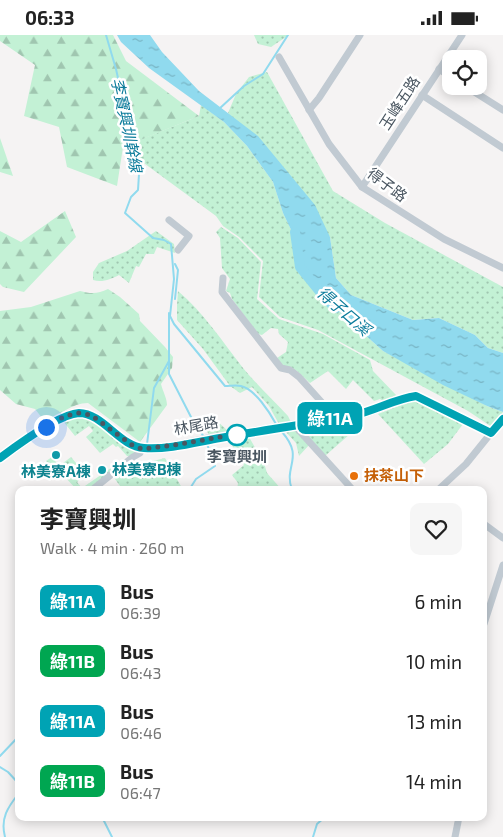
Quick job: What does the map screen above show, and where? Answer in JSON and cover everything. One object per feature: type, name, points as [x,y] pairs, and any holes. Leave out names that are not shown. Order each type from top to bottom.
[{"type":"street","points":[[309,110],[320,97],[360,35]]},
{"type":"street","name":"玉峰五路","points":[[362,187],[462,35]]},
{"type":"street","name":"得子路","points":[[279,57],[329,144],[362,187],[444,239],[503,268]]},
{"type":"street","points":[[422,95],[503,148]]},
{"type":"street","points":[[479,95],[503,110]]},
{"type":"street","points":[[170,221],[189,236],[178,250]]},
{"type":"street","points":[[223,278],[222,292],[281,368],[290,370],[299,377],[335,417]]},
{"type":"street","name":"林尾路","points":[[142,449],[354,415],[406,397],[416,396],[494,430]]},
{"type":"street","points":[[0,458],[17,445],[65,416],[79,413],[91,415],[132,445],[142,449],[140,453],[97,486]]},
{"type":"street","points":[[445,486],[466,464],[503,419]]},
{"type":"street","points":[[294,425],[349,486]]},
{"type":"street","points":[[487,526],[503,537]]},
{"type":"street","points":[[487,615],[503,565]]},
{"type":"street","points":[[455,837],[458,821]]},
{"type":"green space","points":[[0,35],[113,35],[126,61],[199,116],[123,147],[117,186],[67,167],[59,127],[24,116],[35,65],[0,41]]},
{"type":"green space","points":[[254,35],[289,35],[271,47],[258,44]]},
{"type":"green space","points":[[267,72],[333,191],[385,223],[503,287],[503,353],[488,348],[475,335],[439,318],[413,320],[351,295],[336,278],[330,237],[228,113],[236,94],[249,77]]},
{"type":"green space","points":[[201,105],[224,122],[247,146],[273,182],[283,213],[324,298],[383,351],[487,406],[503,412],[492,427],[468,411],[318,330],[280,317],[259,297],[263,261],[239,237],[223,226],[216,216],[122,147],[199,116]]},
{"type":"green space","points":[[0,138],[13,176],[0,172]]},
{"type":"green space","points":[[65,211],[76,237],[24,292],[3,287],[0,284],[0,231],[21,242]]},
{"type":"green space","points":[[221,227],[238,238],[261,262],[257,299],[279,319],[323,334],[370,360],[373,371],[397,396],[385,402],[380,399],[374,401],[353,380],[346,389],[328,371],[310,383],[297,371],[282,366],[277,358],[286,352],[288,342],[279,334],[278,329],[271,328],[262,335],[258,334],[232,299],[230,293],[226,291],[230,279],[222,268],[220,238],[216,232]]},
{"type":"green space","points":[[156,231],[174,244],[175,253],[157,247],[154,254],[146,254],[139,267],[136,266],[129,283],[119,275],[103,281],[93,280],[93,272],[99,263],[127,251]]},
{"type":"green space","points":[[108,289],[139,314],[140,321],[173,357],[172,368],[161,384],[167,405],[140,442],[88,403],[71,407],[46,423],[35,409],[16,404],[0,390],[0,311],[31,307],[80,291],[94,293]]},
{"type":"green space","points":[[178,291],[204,318],[243,368],[288,416],[291,422],[279,424],[269,406],[252,387],[240,393],[230,386],[203,349],[177,320]]},
{"type":"green space","points":[[418,401],[463,424],[448,444],[424,464],[378,414],[409,402]]},
{"type":"green space","points":[[70,417],[90,417],[138,450],[132,456],[127,456],[118,446],[116,447],[113,444],[100,453],[86,437],[93,431],[89,426],[75,436],[63,421]]},
{"type":"green space","points":[[215,419],[228,431],[209,435],[206,429]]},
{"type":"green space","points":[[351,420],[358,427],[325,456],[302,428]]},
{"type":"green space","points":[[296,429],[310,444],[299,456],[296,443],[285,431]]},
{"type":"green space","points":[[249,437],[264,463],[267,473],[278,486],[238,486],[238,483],[232,475],[244,465],[229,440]]},
{"type":"green space","points":[[52,457],[59,466],[71,457],[86,475],[77,482],[80,486],[73,486],[64,476],[47,464],[46,461]]},
{"type":"green space","points":[[165,458],[181,486],[120,486],[112,475],[132,459],[134,465],[144,476],[154,470],[153,461]]},
{"type":"green space","points":[[121,461],[122,463],[95,486],[85,486]]},
{"type":"water","points":[[117,35],[150,35],[162,52],[199,91],[258,136],[315,205],[330,237],[336,278],[351,295],[413,320],[439,318],[475,335],[488,348],[503,353],[503,412],[443,385],[383,351],[324,298],[306,271],[273,182],[247,146],[224,122],[149,68],[121,42]]},
{"type":"waterway","name":"李寶興圳幹線","points":[[106,35],[116,69],[139,174],[138,190],[131,197],[125,213],[153,238],[164,240],[171,244],[174,279],[170,316],[174,324],[225,386],[241,386],[252,392],[262,402],[276,424]]},
{"type":"waterway","points":[[219,109],[244,86],[263,74],[288,35]]},
{"type":"waterway","name":"得子口溪","points":[[295,232],[300,267],[326,299],[336,308]]},
{"type":"waterway","name":"李寶興圳幹線","points":[[175,264],[178,270],[175,299]]},
{"type":"waterway","points":[[147,444],[154,388],[169,361],[169,313]]},
{"type":"waterway","points":[[169,361],[169,374],[192,419],[204,437]]},
{"type":"waterway","name":"李寶興圳幹線","points":[[282,432],[292,449],[291,486]]},
{"type":"waterway","points":[[192,486],[196,479],[215,466],[207,444]]},
{"type":"waterway","points":[[0,756],[15,740]]},
{"type":"waterway","points":[[0,767],[15,780]]},
{"type":"waterway","points":[[5,837],[4,818],[15,798]]},
{"type":"waterway","points":[[104,821],[112,837]]},
{"type":"waterway","name":"李寶興圳幹線","points":[[313,837],[317,824],[320,821]]},
{"type":"bus line","name":"綠11A","points":[[0,458],[17,445],[65,416],[79,413],[91,415],[132,445],[142,449],[354,415],[406,397],[416,396],[491,433],[503,419]]},
{"type":"place","name":"李寶興圳","points":[[237,435]]},
{"type":"place","name":"林美寮A棟","points":[[56,455]]},
{"type":"place","name":"林美寮B棟","points":[[102,470]]},
{"type":"place","name":"抹茶山下","points":[[354,476]]},
{"type":"route","points":[[46,427],[65,416],[79,413],[91,415],[132,445],[142,449],[244,433],[237,435]]}]
